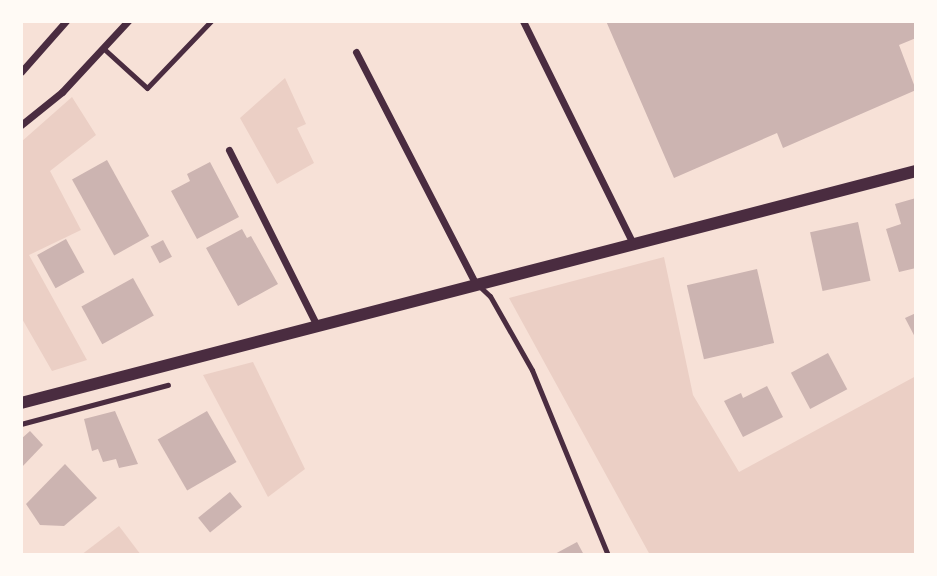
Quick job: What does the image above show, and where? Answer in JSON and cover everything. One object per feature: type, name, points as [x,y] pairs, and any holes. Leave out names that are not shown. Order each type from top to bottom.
[{"type":"street","points":[[21,72],[66,21]]},
{"type":"street","points":[[21,125],[62,92],[128,21]]},
{"type":"street","points":[[523,21],[633,244]]},
{"type":"street","points":[[356,52],[475,283]]},
{"type":"street","points":[[229,150],[316,324]]},
{"type":"street","points":[[21,404],[316,324],[916,171]]},
{"type":"lane","points":[[103,48],[147,88],[211,21]]},
{"type":"lane","points":[[475,283],[491,296],[532,370],[608,555]]},
{"type":"shaded area","points":[[285,78],[306,124],[297,128],[314,163],[277,184],[240,118]]},
{"type":"shaded area","points":[[72,97],[96,135],[50,171],[81,230],[29,255],[87,360],[52,371],[21,317],[21,142]]},
{"type":"shaded area","points":[[664,257],[693,395],[739,472],[916,376],[916,555],[650,555],[509,298]]},
{"type":"shaded area","points":[[253,362],[305,469],[268,497],[203,375]]},
{"type":"shaded area","points":[[119,526],[141,555],[81,555]]},
{"type":"building","points":[[606,21],[916,21],[916,38],[899,45],[916,90],[783,148],[777,133],[674,178]]},
{"type":"building","points":[[107,160],[149,236],[114,255],[72,179]]},
{"type":"building","points":[[210,162],[239,217],[197,239],[171,191],[190,181],[187,174]]},
{"type":"building","points":[[916,198],[916,268],[899,272],[886,229],[901,224],[895,204]]},
{"type":"building","points":[[858,222],[870,281],[823,291],[810,232]]},
{"type":"building","points":[[242,229],[247,238],[251,236],[278,284],[238,306],[206,248]]},
{"type":"building","points":[[66,239],[84,272],[56,288],[37,255]]},
{"type":"building","points":[[163,240],[172,257],[160,263],[151,247]]},
{"type":"building","points":[[757,269],[774,343],[704,359],[687,285]]},
{"type":"building","points":[[133,278],[154,316],[102,344],[81,307]]},
{"type":"building","points":[[916,313],[916,339],[905,318]]},
{"type":"building","points":[[828,353],[847,389],[810,409],[791,373]]},
{"type":"building","points":[[767,386],[783,417],[743,437],[724,401],[741,393],[743,398]]},
{"type":"building","points":[[115,411],[138,464],[119,468],[116,459],[103,462],[98,449],[92,451],[84,419]]},
{"type":"building","points":[[207,411],[237,462],[187,491],[158,440]]},
{"type":"building","points":[[30,431],[43,445],[21,468],[21,439]]},
{"type":"building","points":[[65,464],[97,498],[64,526],[40,525],[26,504]]},
{"type":"building","points":[[230,492],[242,507],[210,533],[198,518]]},
{"type":"building","points":[[577,542],[584,555],[553,555]]}]
